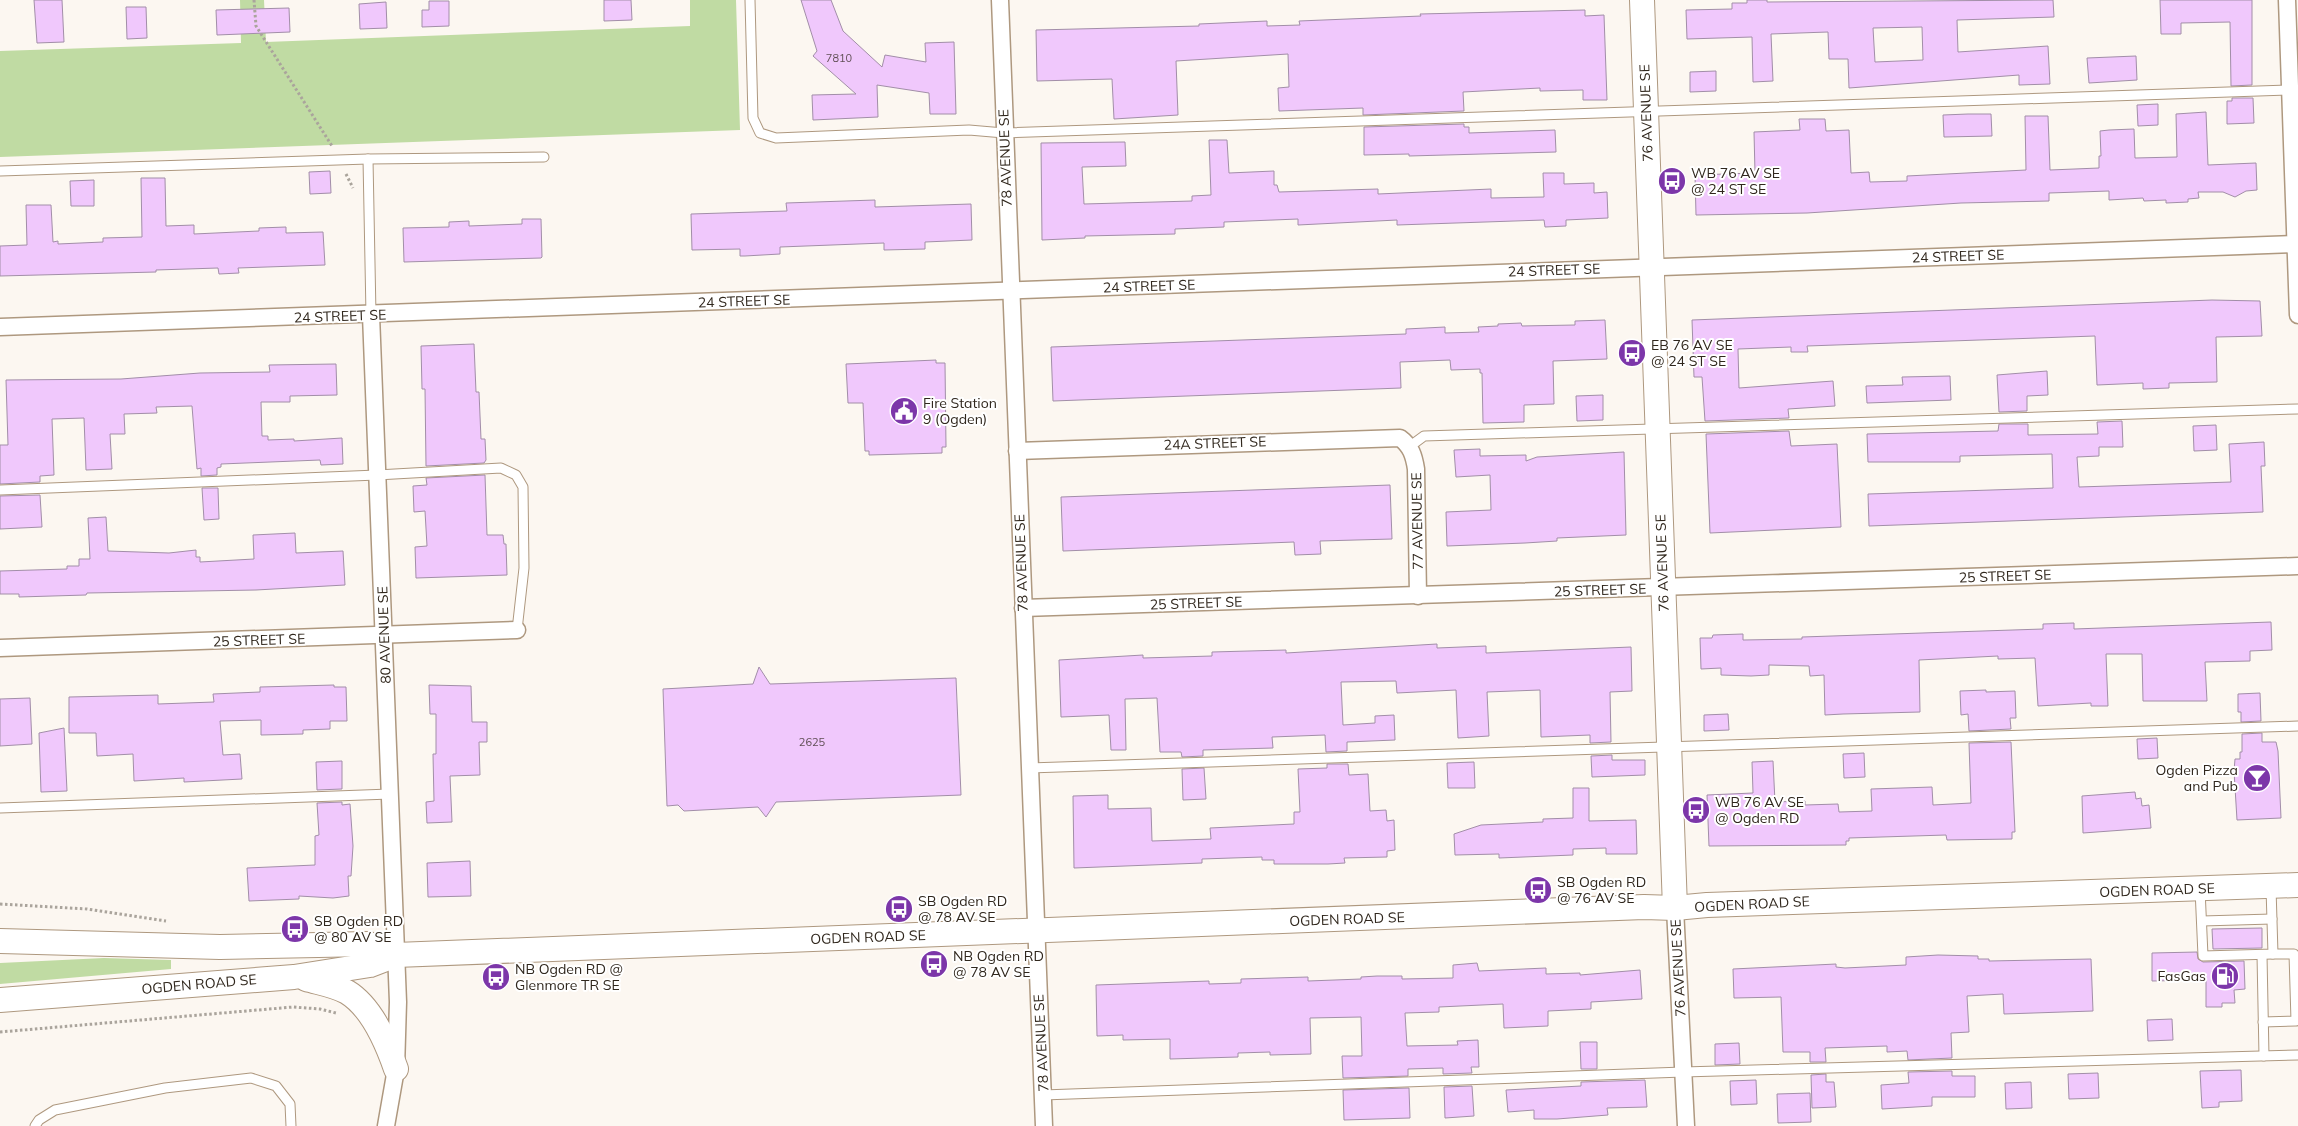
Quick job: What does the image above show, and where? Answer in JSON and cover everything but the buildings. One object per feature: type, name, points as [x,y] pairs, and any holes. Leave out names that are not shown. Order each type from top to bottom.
[{"type":"street","name":"78 AVENUE SE","points":[[1000,0],[1022,608],[1044,1126]]},
{"type":"street","name":"76 AVENUE SE","points":[[1642,0],[1656,429],[1664,587],[1675,908],[1686,1126]]},
{"type":"street","points":[[2287,0],[2298,315]]},
{"type":"street","name":"24 STREET SE","points":[[0,327],[2297,244]]},
{"type":"street","name":"80 AVENUE SE","points":[[371,315],[398,1002],[396,1069],[386,1126]]},
{"type":"street","name":"24A STREET SE","points":[[1017,451],[1392,437],[1400,438],[1409,447]]},
{"type":"street","name":"77 AVENUE SE","points":[[1409,447],[1416,469],[1418,596]]},
{"type":"street","name":"25 STREET SE","points":[[1022,608],[2298,566]]},
{"type":"street","name":"25 STREET SE","points":[[0,648],[517,630]]},
{"type":"street","name":"OGDEN ROAD SE","points":[[0,1000],[294,977],[370,965],[396,954],[1644,907],[1675,908],[1727,904],[2298,885]]},
{"type":"street","name":"OGDEN ROAD SE","points":[[0,941],[220,947],[369,944],[396,954]]},
{"type":"street","points":[[294,977],[331,985],[348,992],[375,1022],[388,1044],[396,1069]]},
{"type":"lane","points":[[750,0],[753,118],[760,133],[776,138],[969,130],[1004,133],[2290,90]]},
{"type":"lane","points":[[0,171],[368,159],[544,157]]},
{"type":"lane","points":[[368,159],[371,315]]},
{"type":"lane","points":[[1409,447],[1424,436],[2298,409]]},
{"type":"lane","points":[[0,490],[377,475],[501,468],[516,475],[523,487],[525,515],[524,568],[517,630]]},
{"type":"lane","points":[[1029,768],[2298,726]]},
{"type":"lane","points":[[0,808],[390,794]]},
{"type":"lane","points":[[2271,886],[2273,954]]},
{"type":"lane","points":[[2200,888],[2203,956],[2294,954],[2296,1020],[2263,1022]]},
{"type":"lane","points":[[2202,921],[2272,919]]},
{"type":"lane","points":[[2262,955],[2264,1056]]},
{"type":"lane","points":[[1043,1095],[1683,1072],[2298,1055]]},
{"type":"lane","points":[[35,1126],[39,1120],[54,1110],[165,1088],[251,1078],[276,1086],[290,1104],[291,1126]]},
{"type":"path","points":[[254,0],[256,26],[327,136],[369,220]]},
{"type":"path","points":[[0,904],[88,909],[175,923]]},
{"type":"path","points":[[0,1032],[293,1007],[320,1009],[345,1016]]},
{"type":"green space","points":[[240,0],[264,0],[266,42],[690,26],[690,0],[736,0],[740,130],[0,157],[0,51],[241,43]]},
{"type":"green space","points":[[104,958],[171,960],[171,969],[0,984],[0,963]]},
{"type":"place","name":"WB 76 AV SE @ 24 ST SE","points":[[1672,181]]},
{"type":"place","name":"EB 76 AV SE @ 24 ST SE","points":[[1632,353]]},
{"type":"place","name":"Fire Station 9 (Ogden)","points":[[904,411]]},
{"type":"place","name":"Ogden Pizza and Pub","points":[[2257,778]]},
{"type":"place","name":"WB 76 AV SE @ Ogden RD","points":[[1696,810]]},
{"type":"place","name":"SB Ogden RD @ 76 AV SE","points":[[1538,890]]},
{"type":"place","name":"SB Ogden RD @ 78 AV SE","points":[[899,909]]},
{"type":"place","name":"SB Ogden RD @ 80 AV SE","points":[[295,929]]},
{"type":"place","name":"NB Ogden RD @ 78 AV SE","points":[[934,964]]},
{"type":"place","name":"FasGas","points":[[2225,976]]},
{"type":"place","name":"NB Ogden RD @ Glenmore TR SE","points":[[496,977]]}]
